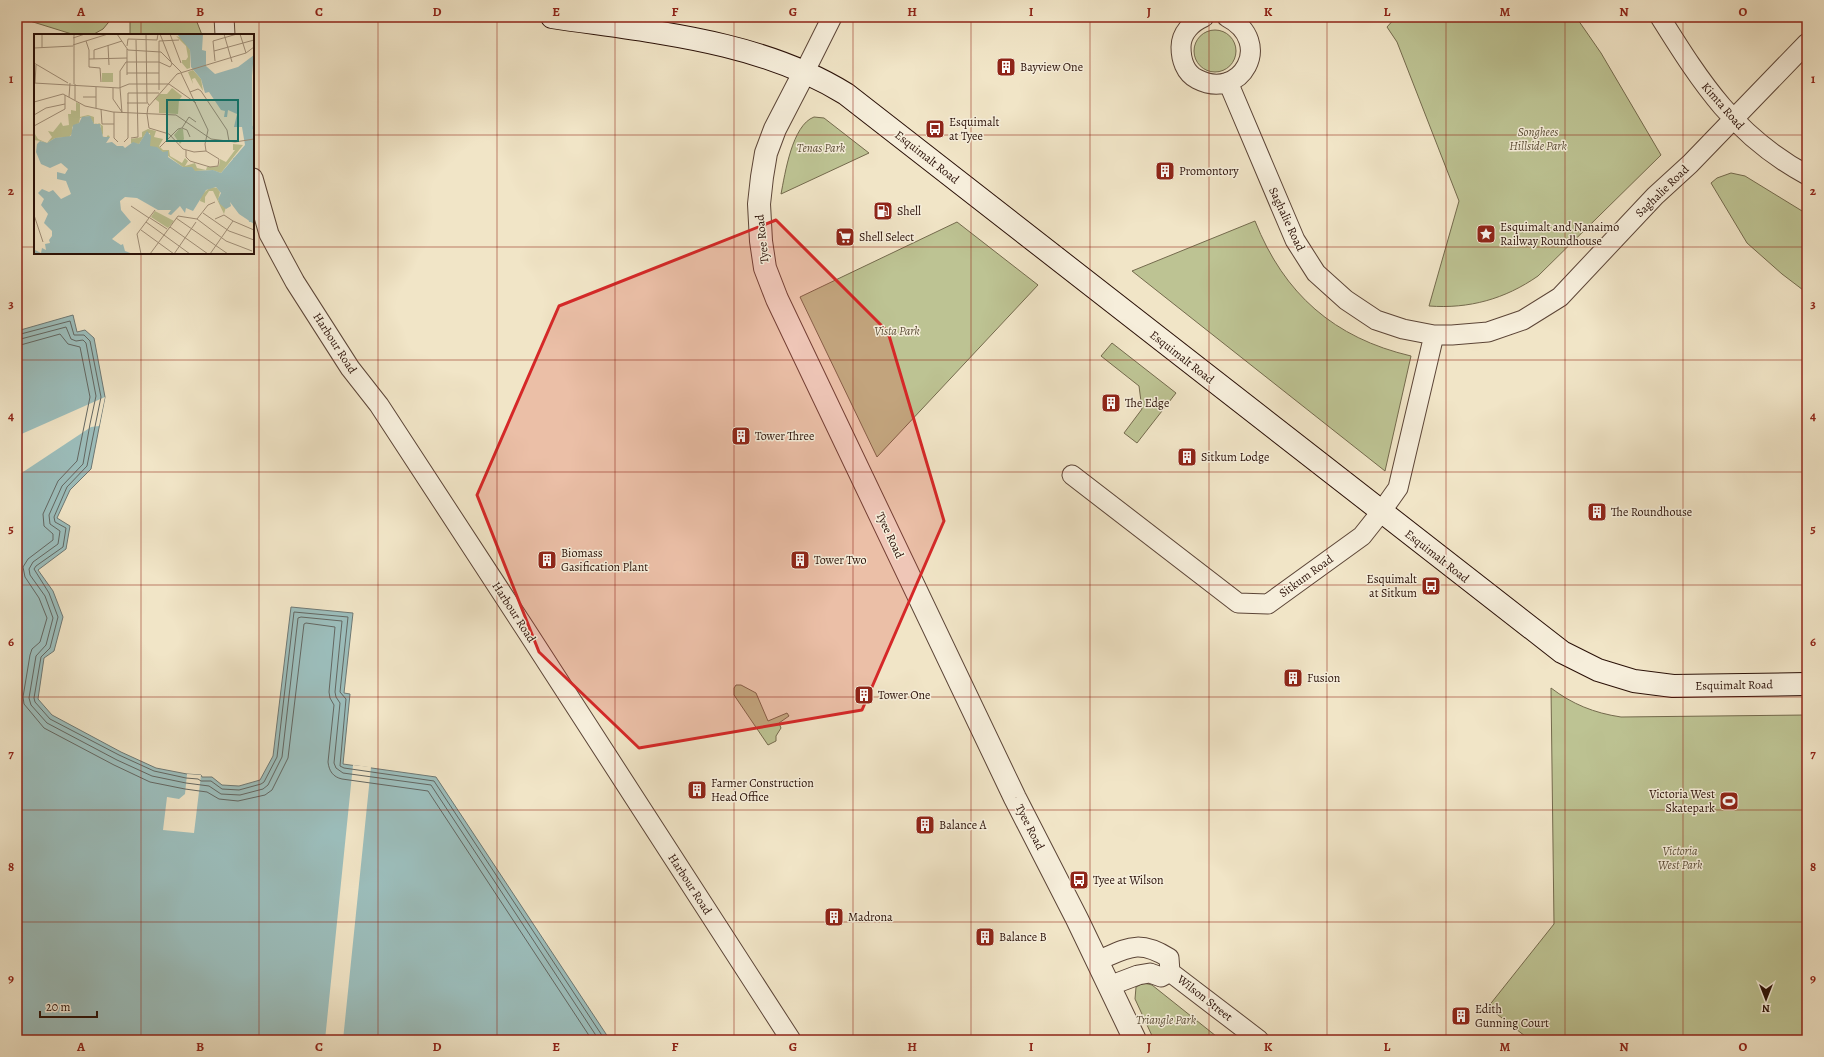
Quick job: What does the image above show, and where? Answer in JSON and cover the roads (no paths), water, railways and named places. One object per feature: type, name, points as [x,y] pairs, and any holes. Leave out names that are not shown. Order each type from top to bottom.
[{"type":"main road","name":"Esquimalt Road","points":[[552,17],[707,42],[756,54],[805,71],[824,80],[846,94],[1562,652],[1598,670],[1634,681],[1673,686],[1807,684]]},
{"type":"main road","name":"Tyee Road","points":[[805,71],[774,129],[766,153],[759,204],[765,268],[777,299],[1015,798],[1135,1040]]},
{"type":"street","points":[[224,17],[225,34]]},
{"type":"street","name":"Tyee Road","points":[[805,71],[832,17]]},
{"type":"street","points":[[1204,17],[1193,24],[1185,33],[1181,44],[1181,57],[1186,68],[1194,77],[1204,83],[1216,85],[1228,82],[1239,76],[1246,67],[1250,55],[1250,43],[1246,32],[1238,23],[1227,17]]},
{"type":"street","name":"Kimta Road","points":[[1660,17],[1707,90],[1733,120],[1761,145],[1792,167],[1807,175]]},
{"type":"street","name":"Saghalie Road","points":[[1228,82],[1295,240],[1316,273],[1346,300],[1376,320],[1403,329],[1434,335],[1488,332],[1523,320],[1560,297],[1655,196],[1733,120],[1807,43]]},
{"type":"street","name":"Harbour Road","points":[[254,182],[269,234],[295,282],[350,368],[379,405],[520,620],[791,1040]]},
{"type":"street","name":"Sitkum Road","points":[[1072,475],[1238,603],[1268,604],[1362,536],[1398,488],[1434,335]]},
{"type":"street","name":"Wilson Street","points":[[1097,961],[1126,949],[1144,946],[1156,950],[1169,958],[1170,972],[1259,1040]]},
{"type":"street","name":"Wilson Street","points":[[1109,986],[1150,972],[1161,977],[1170,972]]},
{"type":"water","points":[[73,315],[77,332],[85,330],[94,338],[105,397],[91,469],[70,490],[57,518],[70,526],[66,549],[38,570],[53,591],[63,617],[54,651],[44,658],[38,699],[52,715],[121,752],[156,768],[201,775],[202,777],[212,777],[222,785],[239,786],[260,780],[273,756],[291,607],[353,613],[344,693],[350,694],[343,764],[436,777],[610,1040],[17,1040],[17,331]]},
{"type":"place","name":"Bayview One","points":[[1006,67]]},
{"type":"place","name":"Esquimalt at Tyee","points":[[935,129]]},
{"type":"place","name":"Promontory","points":[[1165,171]]},
{"type":"place","name":"Shell","points":[[883,211]]},
{"type":"place","name":"Esquimalt and Nanaimo Railway Roundhouse","points":[[1486,234]]},
{"type":"place","name":"Shell Select","points":[[845,237]]},
{"type":"place","name":"The Edge","points":[[1111,403]]},
{"type":"place","name":"Tower Three","points":[[741,436]]},
{"type":"place","name":"Sitkum Lodge","points":[[1187,457]]},
{"type":"place","name":"The Roundhouse","points":[[1597,512]]},
{"type":"place","name":"Biomass Gasification Plant","points":[[547,560]]},
{"type":"place","name":"Tower Two","points":[[800,560]]},
{"type":"place","name":"Esquimalt at Sitkum","points":[[1431,586]]},
{"type":"place","name":"Fusion","points":[[1293,678]]},
{"type":"place","name":"Tower One","points":[[864,695]]},
{"type":"place","name":"Farmer Construction Head Office","points":[[697,790]]},
{"type":"place","name":"Victoria West Skatepark","points":[[1729,801]]},
{"type":"place","name":"Balance A","points":[[925,825]]},
{"type":"place","name":"Tyee at Wilson","points":[[1079,880]]},
{"type":"place","name":"Madrona","points":[[834,917]]},
{"type":"place","name":"Balance B","points":[[985,937]]},
{"type":"place","name":"Edith Gunning Court","points":[[1461,1016]]},
{"type":"park label","name":"Songhees Hillside Park","points":[[1538,139]]},
{"type":"park label","name":"Tenas Park","points":[[821,148]]},
{"type":"park label","name":"Vista Park","points":[[897,331]]},
{"type":"park label","name":"Victoria West Park","points":[[1680,858]]},
{"type":"park label","name":"Triangle Park","points":[[1166,1020]]}]
